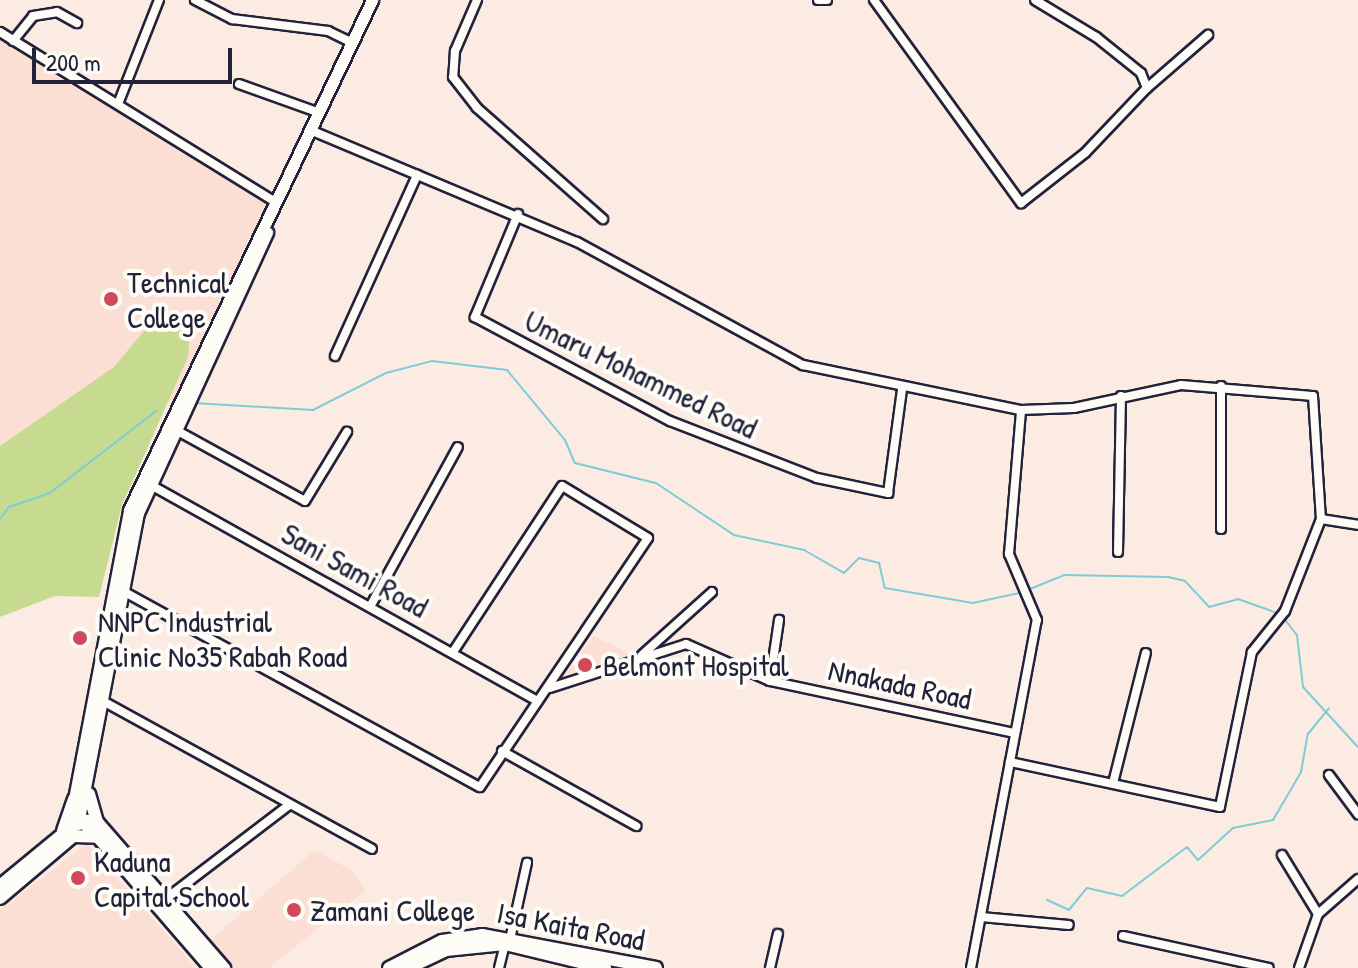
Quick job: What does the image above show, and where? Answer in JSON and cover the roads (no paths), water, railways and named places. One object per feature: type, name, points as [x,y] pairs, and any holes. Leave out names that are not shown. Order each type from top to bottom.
[{"type":"main road","points":[[64,837],[129,510],[315,132],[372,0]]},
{"type":"main road","points":[[2,890],[80,820],[89,794],[101,700],[121,590],[149,484],[274,201],[355,39],[379,0]]},
{"type":"main road","points":[[89,794],[97,822],[211,968]]},
{"type":"main road","points":[[74,799],[80,820],[224,968]]},
{"type":"main road","points":[[80,820],[97,822]]},
{"type":"main road","points":[[64,837],[98,837]]},
{"type":"main road","name":"Isa Kaita Road","points":[[389,968],[442,941],[508,940],[656,968]]},
{"type":"main road","name":"Isa Kaita Road","points":[[408,968],[446,950],[508,940],[605,968]]},
{"type":"street","points":[[118,104],[159,0]]},
{"type":"street","points":[[195,0],[232,19],[328,31],[355,39]]},
{"type":"street","points":[[477,0],[455,51],[453,77],[477,108],[603,219]]},
{"type":"street","points":[[818,0],[827,0]]},
{"type":"street","points":[[874,0],[1021,203],[1085,153],[1147,88],[1208,35]]},
{"type":"street","points":[[1035,0],[1096,37],[1141,73],[1147,88]]},
{"type":"street","points":[[13,41],[33,16],[57,12],[77,23]]},
{"type":"street","points":[[0,32],[274,201]]},
{"type":"street","points":[[239,84],[317,112]]},
{"type":"street","points":[[315,132],[518,214],[764,348],[902,389],[1021,410],[1221,386],[1313,396],[1321,519],[1285,611],[1250,658],[1220,807],[1010,762]]},
{"type":"street","points":[[335,356],[417,175]]},
{"type":"street","name":"Umaru Mohammed Road","points":[[518,214],[475,317],[670,421],[817,478],[888,493],[902,389]]},
{"type":"street","points":[[1221,386],[1221,529]]},
{"type":"street","points":[[1118,552],[1121,396]]},
{"type":"street","points":[[971,968],[1037,620],[1009,554],[1021,410]]},
{"type":"street","points":[[173,429],[305,501],[347,432]]},
{"type":"street","points":[[371,605],[458,447]]},
{"type":"street","name":"Sani Sami Road","points":[[149,484],[371,605],[538,701]]},
{"type":"street","points":[[121,590],[475,787],[550,688],[650,543],[562,486],[453,652]]},
{"type":"street","points":[[1321,519],[1358,525]]},
{"type":"street","points":[[637,660],[712,592]]},
{"type":"street","points":[[770,681],[779,620]]},
{"type":"street","name":"Nnakada Road","points":[[550,688],[686,644],[770,681],[1015,733]]},
{"type":"street","points":[[1113,783],[1146,653]]},
{"type":"street","points":[[101,700],[372,849]]},
{"type":"street","points":[[502,751],[636,826]]},
{"type":"street","points":[[1329,775],[1358,814]]},
{"type":"street","points":[[162,902],[289,805]]},
{"type":"street","points":[[1282,855],[1318,914]]},
{"type":"street","points":[[499,968],[527,863]]},
{"type":"street","points":[[1299,968],[1318,914],[1358,879]]},
{"type":"street","points":[[981,917],[1069,925]]},
{"type":"street","points":[[770,968],[778,934]]},
{"type":"street","points":[[1123,936],[1269,968]]},
{"type":"waterway","points":[[193,403],[313,410],[386,373],[432,361],[507,370],[565,440],[575,463],[656,483],[734,535],[804,550],[844,573],[859,558],[879,563],[885,588],[973,603],[1024,592]]},
{"type":"waterway","points":[[0,519],[9,507],[50,493],[156,411]]},
{"type":"waterway","points":[[1030,589],[1064,575],[1168,577],[1185,581],[1209,607],[1238,599],[1277,613]]},
{"type":"waterway","points":[[1282,616],[1297,635],[1303,687],[1358,747]]},
{"type":"waterway","points":[[1047,900],[1069,910],[1087,888],[1122,896],[1187,847],[1198,860],[1233,828],[1273,820],[1301,772],[1308,734],[1329,708]]},
{"type":"place","name":"Technical College","points":[[111,299]]},
{"type":"place","name":"NNPC Industrial Clinic No35 Rabah Road","points":[[80,638]]},
{"type":"place","name":"Belmont Hospital","points":[[585,665]]},
{"type":"place","name":"Kaduna Capital School","points":[[78,878]]},
{"type":"place","name":"Zamani College","points":[[294,910]]}]
